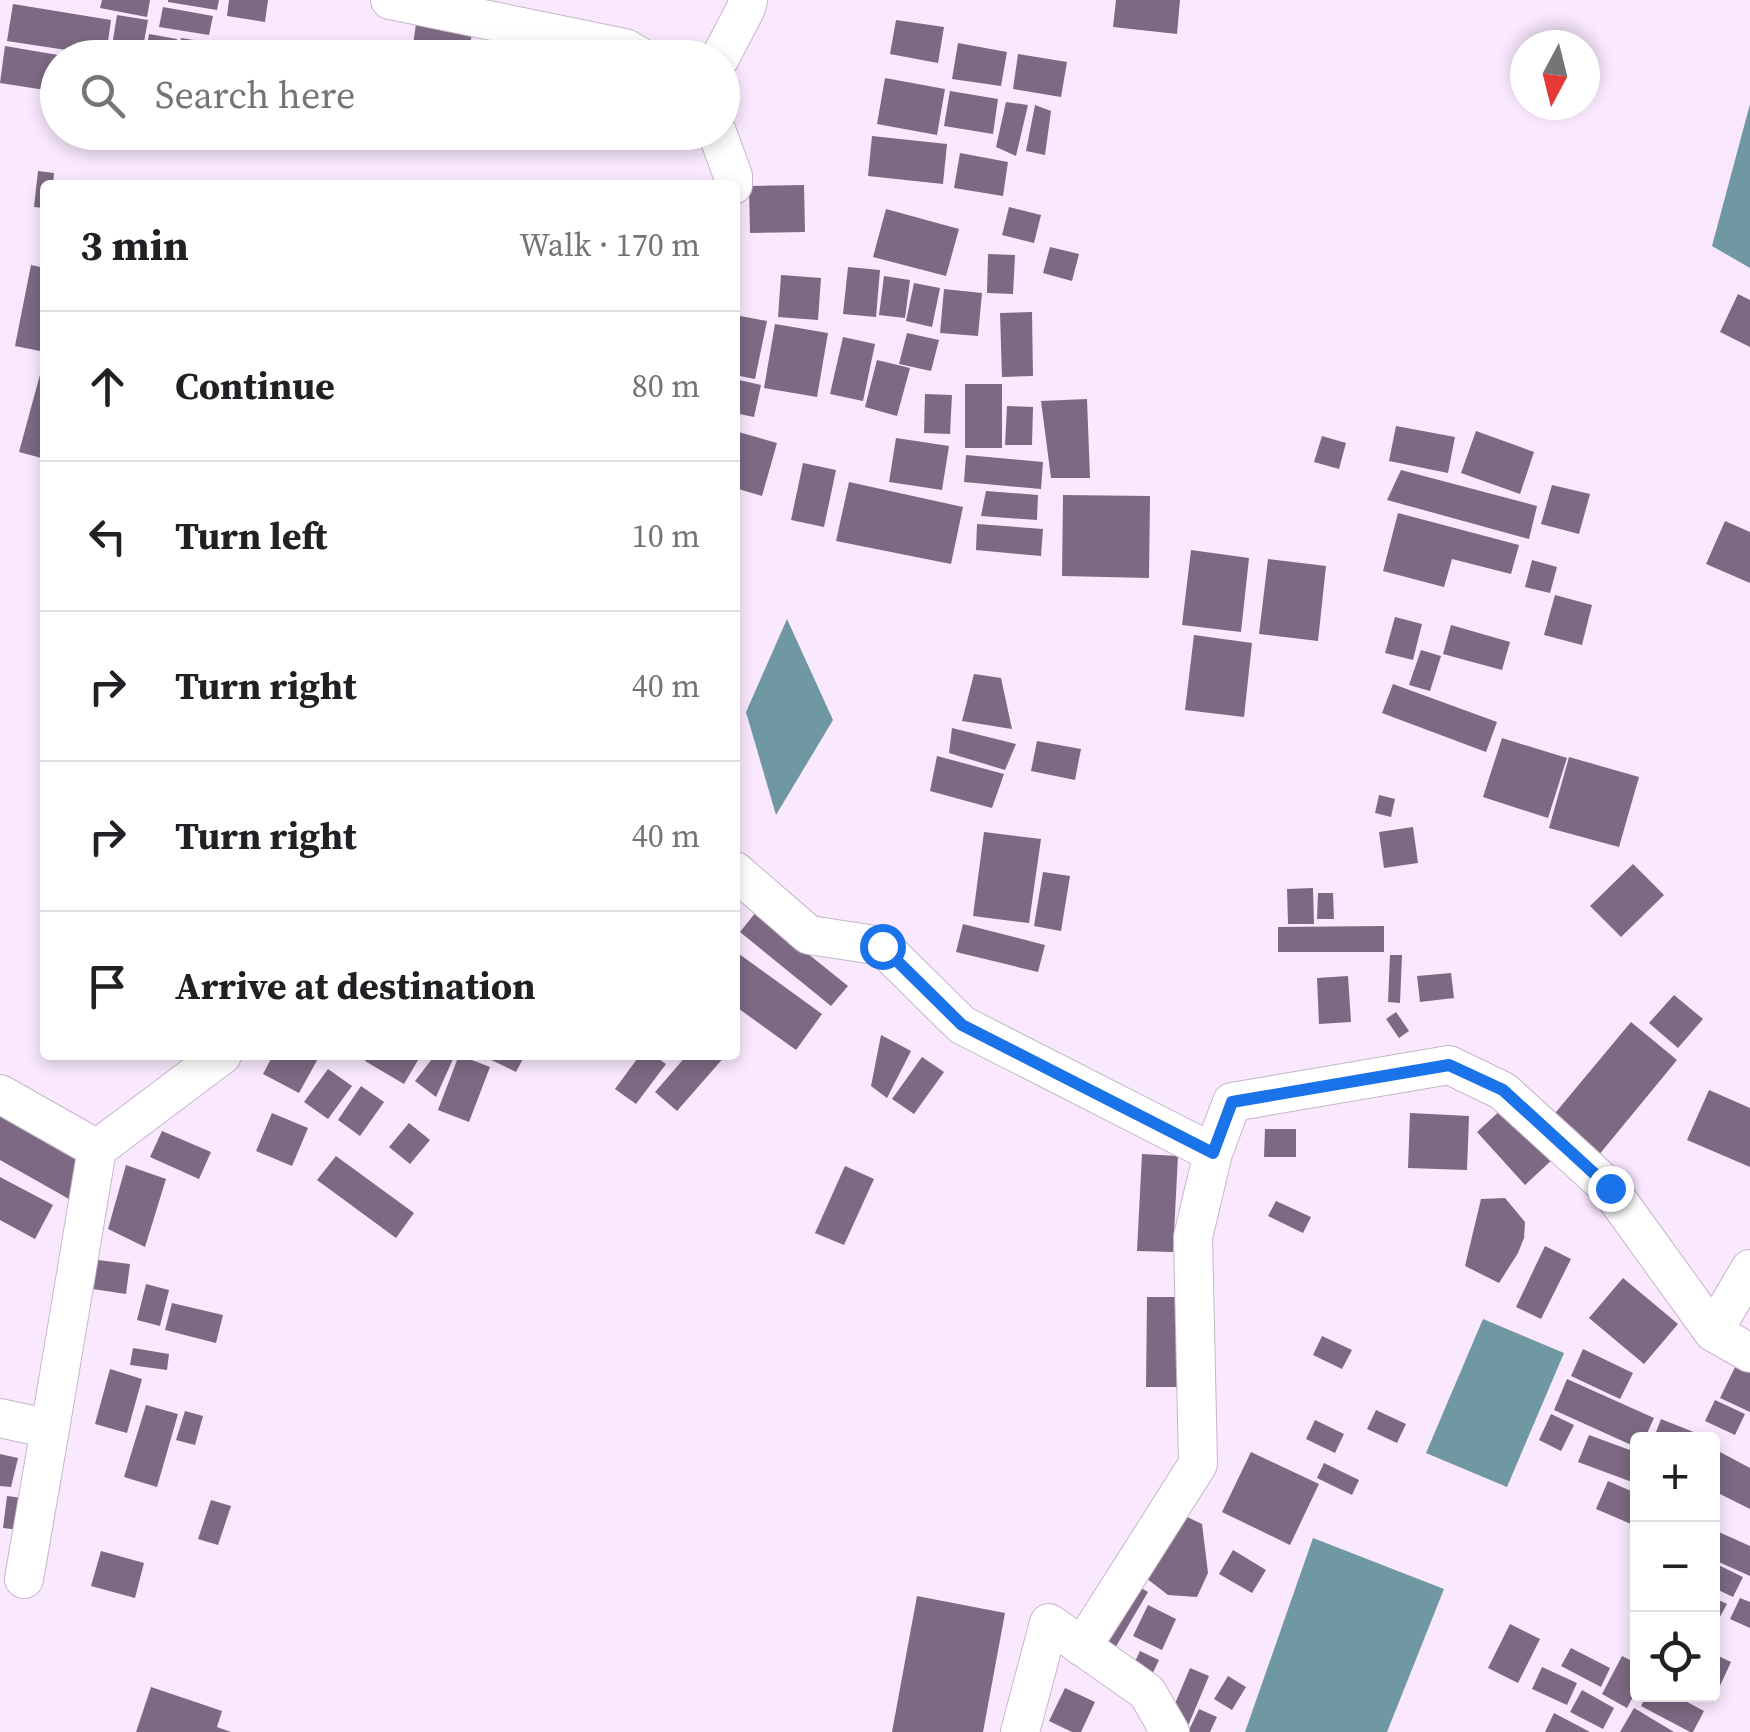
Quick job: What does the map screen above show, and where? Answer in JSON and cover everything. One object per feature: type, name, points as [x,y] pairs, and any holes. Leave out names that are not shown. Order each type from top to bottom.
[{"type":"street","points":[[390,0],[586,40]]},
{"type":"street","points":[[729,40],[748,0]]},
{"type":"street","points":[[724,150],[733,180]]},
{"type":"street","points":[[740,875],[809,935],[882,946],[962,1025],[1213,1153]]},
{"type":"street","points":[[24,1579],[96,1148],[215,1060]]},
{"type":"street","points":[[1082,1647],[1198,1464],[1193,1237],[1213,1153],[1232,1102],[1449,1065],[1503,1090],[1610,1188],[1712,1332],[1750,1353]]},
{"type":"street","points":[[0,1094],[96,1148]]},
{"type":"street","points":[[1712,1332],[1750,1269]]},
{"type":"street","points":[[0,1418],[50,1429]]},
{"type":"street","points":[[1020,1732],[1049,1624],[1147,1692],[1170,1732]]},
{"type":"shaded area","points":[[1750,104],[1750,268],[1712,246]]},
{"type":"shaded area","points":[[787,619],[833,720],[776,815],[746,712]]},
{"type":"shaded area","points":[[1483,1319],[1564,1353],[1507,1487],[1426,1453]]},
{"type":"shaded area","points":[[1313,1538],[1444,1589],[1387,1732],[1245,1732]]},
{"type":"building","points":[[102,0],[150,0],[147,17],[100,8]]},
{"type":"building","points":[[168,0],[219,0],[217,10]]},
{"type":"building","points":[[229,0],[268,0],[265,22],[227,16]]},
{"type":"building","points":[[1116,0],[1180,0],[1177,34],[1113,27]]},
{"type":"building","points":[[13,4],[111,20],[108,40],[40,40],[40,46],[7,41]]},
{"type":"building","points":[[163,7],[213,16],[209,35],[159,27]]},
{"type":"building","points":[[117,15],[148,20],[144,40],[113,40]]},
{"type":"building","points":[[896,20],[944,27],[938,63],[890,54]]},
{"type":"building","points":[[416,24],[472,33],[471,40],[414,40]]},
{"type":"building","points":[[486,33],[535,40],[485,40]]},
{"type":"building","points":[[149,34],[177,39],[177,40],[148,40]]},
{"type":"building","points":[[958,43],[1007,52],[1001,86],[952,79]]},
{"type":"building","points":[[5,46],[40,52],[40,89],[0,83]]},
{"type":"building","points":[[1018,54],[1067,62],[1061,97],[1013,89]]},
{"type":"building","points":[[885,78],[945,89],[937,135],[877,124]]},
{"type":"building","points":[[950,91],[998,99],[993,134],[944,126]]},
{"type":"building","points":[[1006,102],[1028,105],[1016,156],[996,147]]},
{"type":"building","points":[[1035,105],[1051,111],[1045,155],[1026,151]]},
{"type":"building","points":[[872,136],[947,144],[943,184],[868,176]]},
{"type":"building","points":[[960,153],[1008,162],[1003,196],[954,188]]},
{"type":"building","points":[[38,171],[54,173],[53,180],[40,180],[40,208],[34,207]]},
{"type":"building","points":[[804,185],[805,232],[750,233],[749,186]]},
{"type":"building","points":[[1009,207],[1041,215],[1034,243],[1002,235]]},
{"type":"building","points":[[886,209],[959,229],[946,276],[873,257]]},
{"type":"building","points":[[1050,247],[1079,254],[1072,281],[1043,273]]},
{"type":"building","points":[[988,254],[1015,255],[1013,294],[987,293]]},
{"type":"building","points":[[31,265],[40,267],[40,351],[15,346]]},
{"type":"building","points":[[848,267],[880,270],[876,317],[843,314]]},
{"type":"building","points":[[781,275],[821,278],[818,320],[778,317]]},
{"type":"building","points":[[884,276],[910,280],[905,318],[879,315]]},
{"type":"building","points":[[914,283],[940,288],[932,327],[906,321]]},
{"type":"building","points":[[944,289],[982,293],[978,336],[940,333]]},
{"type":"building","points":[[1738,294],[1750,300],[1750,347],[1720,332]]},
{"type":"building","points":[[1032,312],[1033,376],[1002,377],[1000,313]]},
{"type":"building","points":[[740,316],[767,321],[755,379],[740,376]]},
{"type":"building","points":[[775,324],[828,333],[817,397],[764,388]]},
{"type":"building","points":[[907,333],[939,340],[931,371],[899,364]]},
{"type":"building","points":[[843,337],[875,344],[863,401],[830,394]]},
{"type":"building","points":[[877,360],[910,368],[897,416],[865,407]]},
{"type":"building","points":[[40,375],[40,458],[19,452]]},
{"type":"building","points":[[740,380],[761,385],[754,417],[740,414]]},
{"type":"building","points":[[965,384],[1002,384],[1002,448],[965,448]]},
{"type":"building","points":[[925,394],[952,395],[950,434],[924,433]]},
{"type":"building","points":[[1087,399],[1090,478],[1051,478],[1041,401]]},
{"type":"building","points":[[1007,406],[1033,407],[1032,445],[1005,445]]},
{"type":"building","points":[[1396,426],[1455,437],[1448,473],[1389,461]]},
{"type":"building","points":[[1476,431],[1534,452],[1520,494],[1461,473]]},
{"type":"building","points":[[740,432],[777,443],[762,496],[740,489]]},
{"type":"building","points":[[1322,436],[1346,443],[1339,469],[1314,462]]},
{"type":"building","points":[[896,438],[949,446],[942,490],[889,482]]},
{"type":"building","points":[[966,455],[1043,462],[1041,489],[964,482]]},
{"type":"building","points":[[803,463],[836,470],[824,527],[791,520]]},
{"type":"building","points":[[1401,470],[1537,506],[1529,539],[1387,500]]},
{"type":"building","points":[[849,482],[963,507],[951,564],[836,541]]},
{"type":"building","points":[[1552,485],[1590,494],[1579,534],[1541,524]]},
{"type":"building","points":[[986,491],[1038,495],[1037,520],[981,516]]},
{"type":"building","points":[[1063,495],[1150,496],[1149,578],[1062,576]]},
{"type":"building","points":[[1398,513],[1519,545],[1511,574],[1452,559],[1444,587],[1383,571]]},
{"type":"building","points":[[1725,521],[1750,532],[1750,583],[1706,564]]},
{"type":"building","points":[[977,524],[1043,529],[1041,556],[976,550]]},
{"type":"building","points":[[1191,550],[1249,558],[1241,632],[1182,625]]},
{"type":"building","points":[[1268,559],[1326,566],[1318,641],[1259,634]]},
{"type":"building","points":[[1532,560],[1557,567],[1550,593],[1525,587]]},
{"type":"building","points":[[1555,595],[1592,605],[1582,645],[1544,635]]},
{"type":"building","points":[[1395,617],[1422,624],[1413,660],[1385,653]]},
{"type":"building","points":[[1451,625],[1510,642],[1502,670],[1443,654]]},
{"type":"building","points":[[1194,635],[1252,643],[1244,717],[1185,710]]},
{"type":"building","points":[[1421,650],[1441,656],[1430,691],[1409,685]]},
{"type":"building","points":[[974,674],[1001,678],[1012,729],[962,721]]},
{"type":"building","points":[[1393,684],[1497,722],[1486,752],[1382,713]]},
{"type":"building","points":[[952,728],[1016,744],[1005,770],[949,753]]},
{"type":"building","points":[[1502,738],[1567,758],[1548,818],[1483,797]]},
{"type":"building","points":[[1037,741],[1081,749],[1075,780],[1031,771]]},
{"type":"building","points":[[937,756],[1004,774],[992,808],[930,791]]},
{"type":"building","points":[[1569,757],[1639,777],[1619,847],[1549,828]]},
{"type":"building","points":[[1379,795],[1395,799],[1391,817],[1375,813]]},
{"type":"building","points":[[1413,827],[1418,863],[1384,868],[1379,832]]},
{"type":"building","points":[[984,832],[1041,839],[1029,923],[973,916]]},
{"type":"building","points":[[1633,864],[1664,895],[1621,937],[1590,906]]},
{"type":"building","points":[[1043,872],[1070,876],[1061,931],[1034,926]]},
{"type":"building","points":[[1313,888],[1314,924],[1288,924],[1287,889]]},
{"type":"building","points":[[1318,893],[1333,893],[1334,919],[1317,919]]},
{"type":"building","points":[[756,912],[848,986],[831,1006],[740,932]]},
{"type":"building","points":[[963,924],[1045,945],[1038,972],[956,952]]},
{"type":"building","points":[[1384,926],[1384,952],[1278,952],[1278,927]]},
{"type":"building","points":[[740,955],[822,1014],[796,1050],[740,1010]]},
{"type":"building","points":[[1390,955],[1402,955],[1400,1003],[1388,1002]]},
{"type":"building","points":[[1451,973],[1454,998],[1420,1002],[1417,976]]},
{"type":"building","points":[[1348,976],[1351,1022],[1319,1024],[1317,978]]},
{"type":"building","points":[[1674,995],[1703,1019],[1678,1048],[1649,1023]]},
{"type":"building","points":[[1396,1012],[1409,1031],[1399,1038],[1386,1019]]},
{"type":"building","points":[[1631,1022],[1677,1060],[1598,1156],[1551,1118]]},
{"type":"building","points":[[881,1035],[911,1051],[887,1098],[871,1086]]},
{"type":"building","points":[[922,1057],[944,1072],[914,1114],[892,1099]]},
{"type":"building","points":[[270,1060],[317,1060],[299,1093],[263,1074]]},
{"type":"building","points":[[366,1060],[418,1060],[404,1084]]},
{"type":"building","points":[[431,1060],[453,1060],[436,1097],[415,1081]]},
{"type":"building","points":[[457,1060],[472,1060],[490,1067],[469,1122],[438,1110]]},
{"type":"building","points":[[491,1060],[522,1060],[516,1072]]},
{"type":"building","points":[[636,1060],[660,1060],[666,1064],[636,1104],[615,1089]]},
{"type":"building","points":[[683,1060],[722,1060],[677,1111],[655,1092]]},
{"type":"building","points":[[328,1069],[352,1086],[328,1119],[304,1102]]},
{"type":"building","points":[[361,1086],[384,1102],[360,1136],[338,1120]]},
{"type":"building","points":[[1709,1090],[1750,1108],[1750,1167],[1687,1140]]},
{"type":"building","points":[[0,1106],[92,1158],[69,1199],[0,1160]]},
{"type":"building","points":[[1505,1106],[1554,1158],[1525,1185],[1477,1132]]},
{"type":"building","points":[[272,1113],[308,1128],[292,1166],[256,1151]]},
{"type":"building","points":[[1410,1113],[1469,1116],[1467,1170],[1408,1168]]},
{"type":"building","points":[[409,1123],[430,1140],[410,1164],[389,1147]]},
{"type":"building","points":[[1265,1129],[1296,1129],[1296,1157],[1264,1157]]},
{"type":"building","points":[[162,1131],[211,1152],[199,1179],[150,1157]]},
{"type":"building","points":[[1142,1154],[1178,1156],[1173,1252],[1137,1251]]},
{"type":"building","points":[[336,1156],[414,1213],[396,1238],[317,1180]]},
{"type":"building","points":[[126,1165],[166,1179],[145,1247],[108,1229]]},
{"type":"building","points":[[845,1166],[874,1179],[844,1245],[815,1233]]},
{"type":"building","points":[[0,1177],[53,1205],[35,1239],[0,1220]]},
{"type":"building","points":[[1505,1198],[1525,1222],[1524,1238],[1499,1283],[1465,1266],[1481,1199]]},
{"type":"building","points":[[1276,1201],[1311,1217],[1303,1233],[1268,1216]]},
{"type":"building","points":[[1545,1246],[1571,1259],[1541,1319],[1516,1307]]},
{"type":"building","points":[[90,1259],[130,1264],[126,1294],[86,1288]]},
{"type":"building","points":[[1623,1278],[1678,1324],[1644,1364],[1589,1318]]},
{"type":"building","points":[[146,1284],[169,1290],[160,1326],[137,1320]]},
{"type":"building","points":[[1147,1297],[1182,1297],[1181,1387],[1146,1387]]},
{"type":"building","points":[[172,1303],[223,1315],[216,1343],[165,1330]]},
{"type":"building","points":[[1322,1336],[1352,1350],[1342,1369],[1313,1355]]},
{"type":"building","points":[[133,1348],[169,1354],[167,1370],[130,1365]]},
{"type":"building","points":[[1583,1349],[1633,1373],[1620,1399],[1571,1376]]},
{"type":"building","points":[[1737,1363],[1750,1370],[1750,1412],[1720,1398]]},
{"type":"building","points":[[110,1369],[142,1379],[127,1433],[95,1424]]},
{"type":"building","points":[[1567,1379],[1654,1418],[1648,1432],[1630,1432],[1630,1444],[1554,1410]]},
{"type":"building","points":[[1715,1400],[1745,1414],[1735,1435],[1705,1421]]},
{"type":"building","points":[[146,1405],[178,1414],[157,1487],[124,1477]]},
{"type":"building","points":[[1376,1410],[1406,1424],[1397,1443],[1367,1429]]},
{"type":"building","points":[[185,1411],[203,1416],[195,1445],[176,1440]]},
{"type":"building","points":[[1551,1414],[1574,1425],[1561,1451],[1539,1440]]},
{"type":"building","points":[[1661,1419],[1694,1432],[1656,1432]]},
{"type":"building","points":[[1315,1420],[1344,1434],[1335,1453],[1306,1439]]},
{"type":"building","points":[[1589,1435],[1630,1450],[1630,1481],[1578,1462]]},
{"type":"building","points":[[1251,1452],[1319,1484],[1290,1545],[1222,1512]]},
{"type":"building","points":[[1720,1452],[1750,1468],[1750,1509],[1720,1494]]},
{"type":"building","points":[[0,1454],[18,1458],[11,1487],[0,1486]]},
{"type":"building","points":[[1324,1463],[1359,1480],[1352,1495],[1317,1478]]},
{"type":"building","points":[[1608,1481],[1630,1491],[1630,1524],[1596,1509]]},
{"type":"building","points":[[7,1496],[23,1498],[20,1530],[3,1528]]},
{"type":"building","points":[[211,1500],[231,1506],[218,1545],[198,1539]]},
{"type":"building","points":[[1183,1515],[1202,1524],[1208,1573],[1197,1597],[1168,1595],[1146,1578]]},
{"type":"building","points":[[1720,1533],[1750,1546],[1750,1576],[1720,1563]]},
{"type":"building","points":[[1233,1550],[1266,1570],[1252,1593],[1219,1574]]},
{"type":"building","points":[[101,1551],[144,1563],[135,1598],[91,1586]]},
{"type":"building","points":[[1720,1566],[1743,1577],[1733,1597],[1720,1591]]},
{"type":"building","points":[[1127,1580],[1148,1592],[1111,1655],[1091,1643]]},
{"type":"building","points":[[917,1596],[1005,1613],[983,1732],[892,1732]]},
{"type":"building","points":[[1740,1598],[1750,1602],[1750,1628],[1730,1619]]},
{"type":"building","points":[[1148,1605],[1176,1619],[1162,1650],[1133,1636]]},
{"type":"building","points":[[1510,1624],[1540,1639],[1518,1683],[1488,1668]]},
{"type":"building","points":[[1571,1648],[1610,1668],[1601,1687],[1561,1666]]},
{"type":"building","points":[[1140,1651],[1159,1660],[1149,1681],[1130,1672]]},
{"type":"building","points":[[1622,1656],[1630,1660],[1627,1708],[1602,1694]]},
{"type":"building","points":[[1720,1657],[1731,1662],[1720,1686]]},
{"type":"building","points":[[1542,1667],[1577,1683],[1567,1705],[1532,1689]]},
{"type":"building","points":[[1190,1668],[1209,1676],[1188,1726],[1169,1718]]},
{"type":"building","points":[[1228,1676],[1246,1687],[1232,1710],[1214,1699]]},
{"type":"building","points":[[151,1687],[222,1711],[217,1727],[231,1732],[136,1732]]},
{"type":"building","points":[[1065,1688],[1095,1702],[1081,1732],[1049,1721]]},
{"type":"building","points":[[1582,1690],[1614,1708],[1603,1729],[1570,1712]]},
{"type":"building","points":[[1643,1702],[1687,1702],[1704,1711],[1690,1732],[1641,1706]]},
{"type":"building","points":[[1634,1708],[1674,1732],[1620,1732]]},
{"type":"building","points":[[1199,1709],[1217,1717],[1210,1732],[1188,1732]]},
{"type":"building","points":[[1554,1713],[1590,1732],[1545,1732]]},
{"type":"route","points":[[882,946],[962,1025],[1213,1153],[1232,1102],[1449,1065],[1503,1090],[1610,1188]]}]
